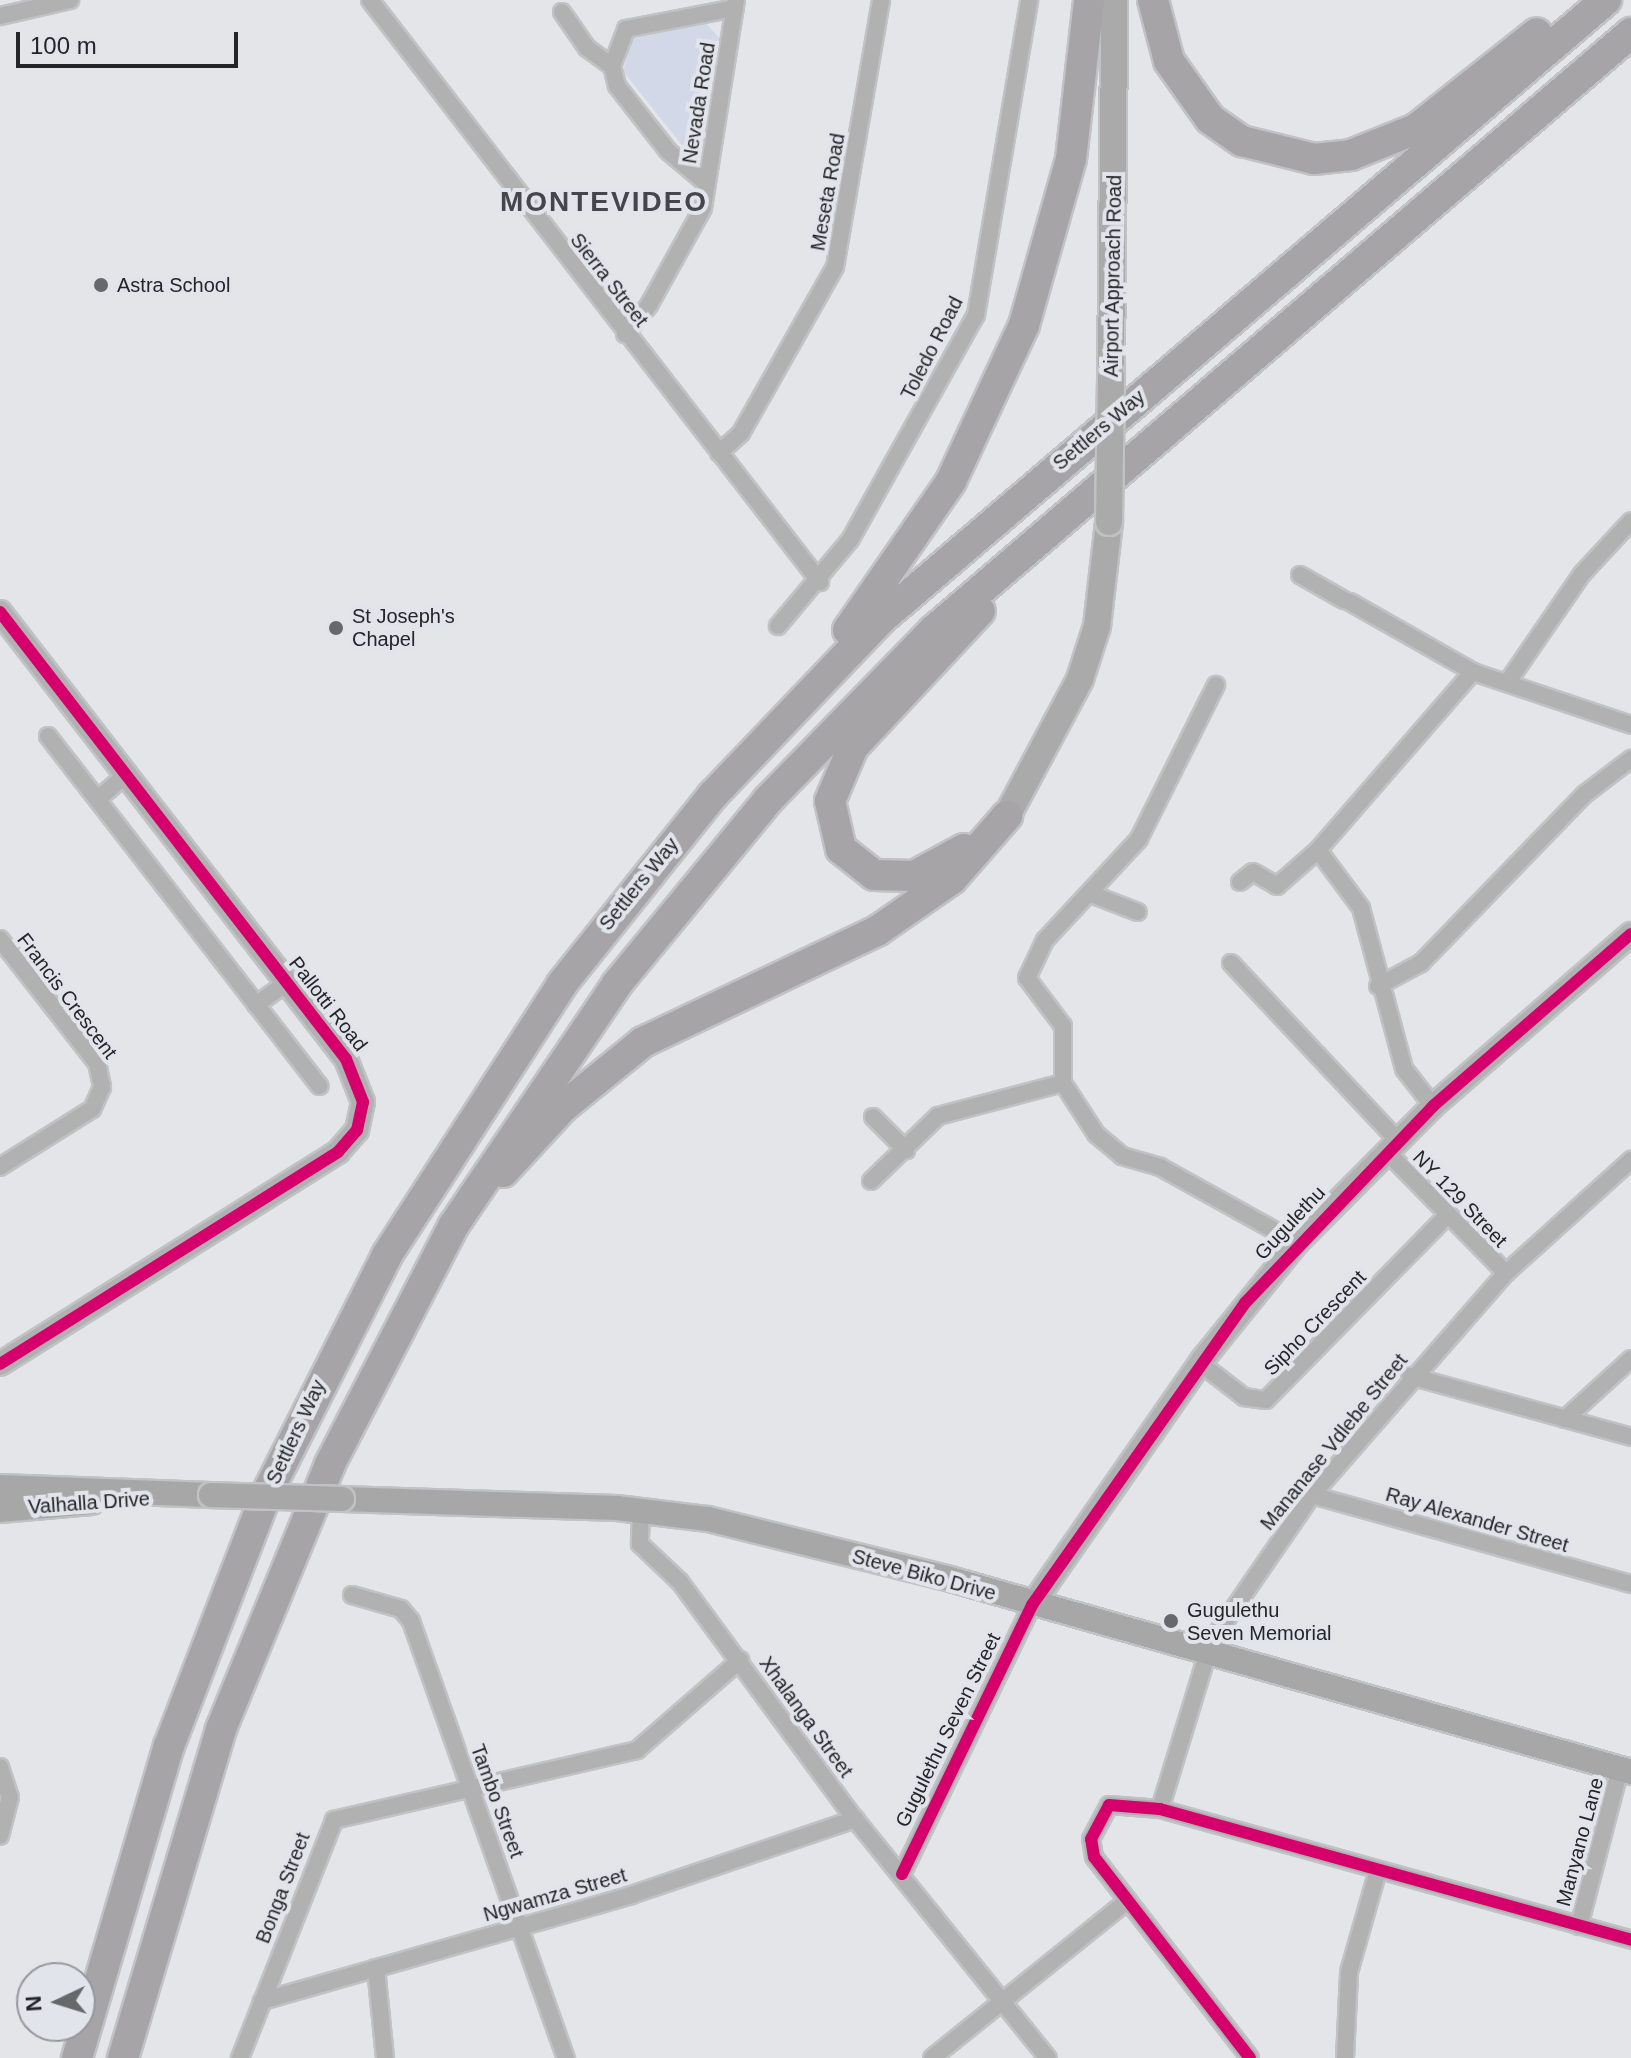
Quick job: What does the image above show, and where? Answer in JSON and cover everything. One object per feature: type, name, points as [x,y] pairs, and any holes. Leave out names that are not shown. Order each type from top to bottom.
[{"type":"highway","points":[[731,775],[893,572],[991,405],[1062,201],[1089,0]]},
{"type":"highway","points":[[1153,0],[1169,61],[1210,119],[1242,141],[1314,159],[1351,155],[1416,129],[1580,0]]},
{"type":"highway","name":"Settlers Way","points":[[77,2058],[186,1695],[255,1520],[335,1350],[515,1049],[731,775],[960,547],[1606,0]]},
{"type":"highway","points":[[123,2058],[221,1729],[330,1464],[475,1191],[657,931],[859,703],[1084,499],[1631,33]]},
{"type":"highway","points":[[1007,816],[937,866],[890,878],[846,856],[830,801],[861,737],[1084,499]]},
{"type":"highway","points":[[330,1464],[493,1186],[562,1108],[643,1042],[906,912],[962,870],[1007,816]]},
{"type":"main road","name":"Airport Approach Road","points":[[1007,816],[1062,723],[1084,668],[1109,522],[1114,0]]},
{"type":"main road","name":"Airport Approach Road","points":[[1115,49],[1120,0]]},
{"type":"main road","name":"Valhalla Drive","points":[[0,1487],[342,1499]]},
{"type":"main road","name":"Valhalla Drive","points":[[0,1510],[178,1494]]},
{"type":"main road","name":"Steve Biko Drive","points":[[342,1499],[641,1510],[708,1519],[1035,1599],[1205,1654],[1625,1770]]},
{"type":"street","points":[[0,16],[70,0]]},
{"type":"street","name":"Sierra Street","points":[[370,0],[625,334],[820,582]]},
{"type":"street","name":"Meseta Road","points":[[719,453],[741,433],[835,267],[881,0]]},
{"type":"street","name":"Toledo Road","points":[[778,626],[820,582],[976,315],[1029,0]]},
{"type":"street","points":[[707,184],[668,151],[617,86],[612,66],[620,36],[635,25],[736,4]]},
{"type":"street","name":"Nevada Road","points":[[625,334],[698,223],[736,4]]},
{"type":"street","points":[[562,12],[587,48],[612,66]]},
{"type":"street","points":[[1507,683],[1582,574],[1631,521]]},
{"type":"street","points":[[1300,575],[1473,672],[1631,725]]},
{"type":"street","name":"Pallotti Road","points":[[0,612],[286,983],[361,1087],[362,1116],[348,1143],[0,1364]]},
{"type":"street","points":[[1240,882],[1253,872],[1277,886],[1318,850],[1473,672]]},
{"type":"street","points":[[1216,685],[1148,824],[1091,894],[1045,940],[1027,973],[1063,1026],[1063,1083],[1114,1151],[1160,1167],[1297,1243]]},
{"type":"street","points":[[48,736],[319,1086]]},
{"type":"street","points":[[1378,986],[1421,963],[1585,794],[1631,759]]},
{"type":"street","points":[[98,799],[126,775]]},
{"type":"street","points":[[1318,850],[1361,908],[1378,986],[1404,1069],[1433,1106]]},
{"type":"street","points":[[1091,894],[1138,912]]},
{"type":"street","name":"Gugulethu","points":[[1035,1599],[1200,1363],[1297,1243],[1433,1106],[1631,934]]},
{"type":"street","name":"Francis Crescent","points":[[0,939],[102,1075],[92,1109],[0,1166]]},
{"type":"street","name":"NY 129 Street","points":[[1231,963],[1392,1146],[1447,1216],[1506,1273]]},
{"type":"street","points":[[256,1005],[286,983]]},
{"type":"street","points":[[871,1181],[938,1116],[1063,1083]]},
{"type":"street","points":[[873,1117],[906,1150]]},
{"type":"street","name":"Mananase Vdlebe Street","points":[[1160,1809],[1205,1654],[1312,1495],[1410,1376],[1506,1273],[1631,1160]]},
{"type":"street","name":"Sipho Crescent","points":[[1200,1363],[1244,1397],[1266,1400],[1447,1216]]},
{"type":"street","points":[[1565,1419],[1631,1359]]},
{"type":"street","points":[[1410,1376],[1631,1437]]},
{"type":"street","name":"Ray Alexander Street","points":[[1312,1495],[1631,1584]]},
{"type":"street","name":"Xhalanga Street","points":[[641,1510],[640,1544],[680,1582],[855,1819],[1048,2058]]},
{"type":"street","name":"Tambo Street","points":[[352,1595],[406,1612],[522,1925],[566,2058]]},
{"type":"street","name":"Gugulethu Seven Street","points":[[902,1874],[1035,1599]]},
{"type":"street","points":[[470,1787],[645,1747],[740,1660]]},
{"type":"street","points":[[0,1767],[10,1797],[0,1836]]},
{"type":"street","name":"Manyano Lane","points":[[1579,1926],[1625,1770]]},
{"type":"street","name":"Bonga Street","points":[[240,2058],[334,1820],[470,1787]]},
{"type":"street","points":[[1250,2058],[1094,1857],[1091,1839],[1109,1805],[1160,1809],[1631,1940]]},
{"type":"street","name":"Ngwamza Street","points":[[262,2001],[522,1925],[855,1819]]},
{"type":"street","points":[[1345,2058],[1349,1972],[1378,1870]]},
{"type":"street","points":[[932,2058],[1127,1901]]},
{"type":"street","points":[[376,1968],[385,2058]]},
{"type":"shaded area","points":[[705,22],[720,39],[702,140],[685,149],[623,71],[632,39]]},
{"type":"cycle path","points":[[0,612],[346,1059],[363,1102],[357,1130],[338,1152],[0,1364]]},
{"type":"cycle path","points":[[902,1874],[1032,1605],[1245,1303],[1433,1106],[1631,934]]},
{"type":"cycle path","points":[[1250,2058],[1094,1857],[1091,1839],[1109,1805],[1160,1809],[1631,1940]]},
{"type":"place","name":"Astra School","points":[[101,285]]},
{"type":"place","name":"St Joseph's Chapel","points":[[336,628]]},
{"type":"place","name":"Gugulethu Seven Memorial","points":[[1171,1621]]},
{"type":"district","name":"MONTEVIDEO","points":[[604,202]]}]
